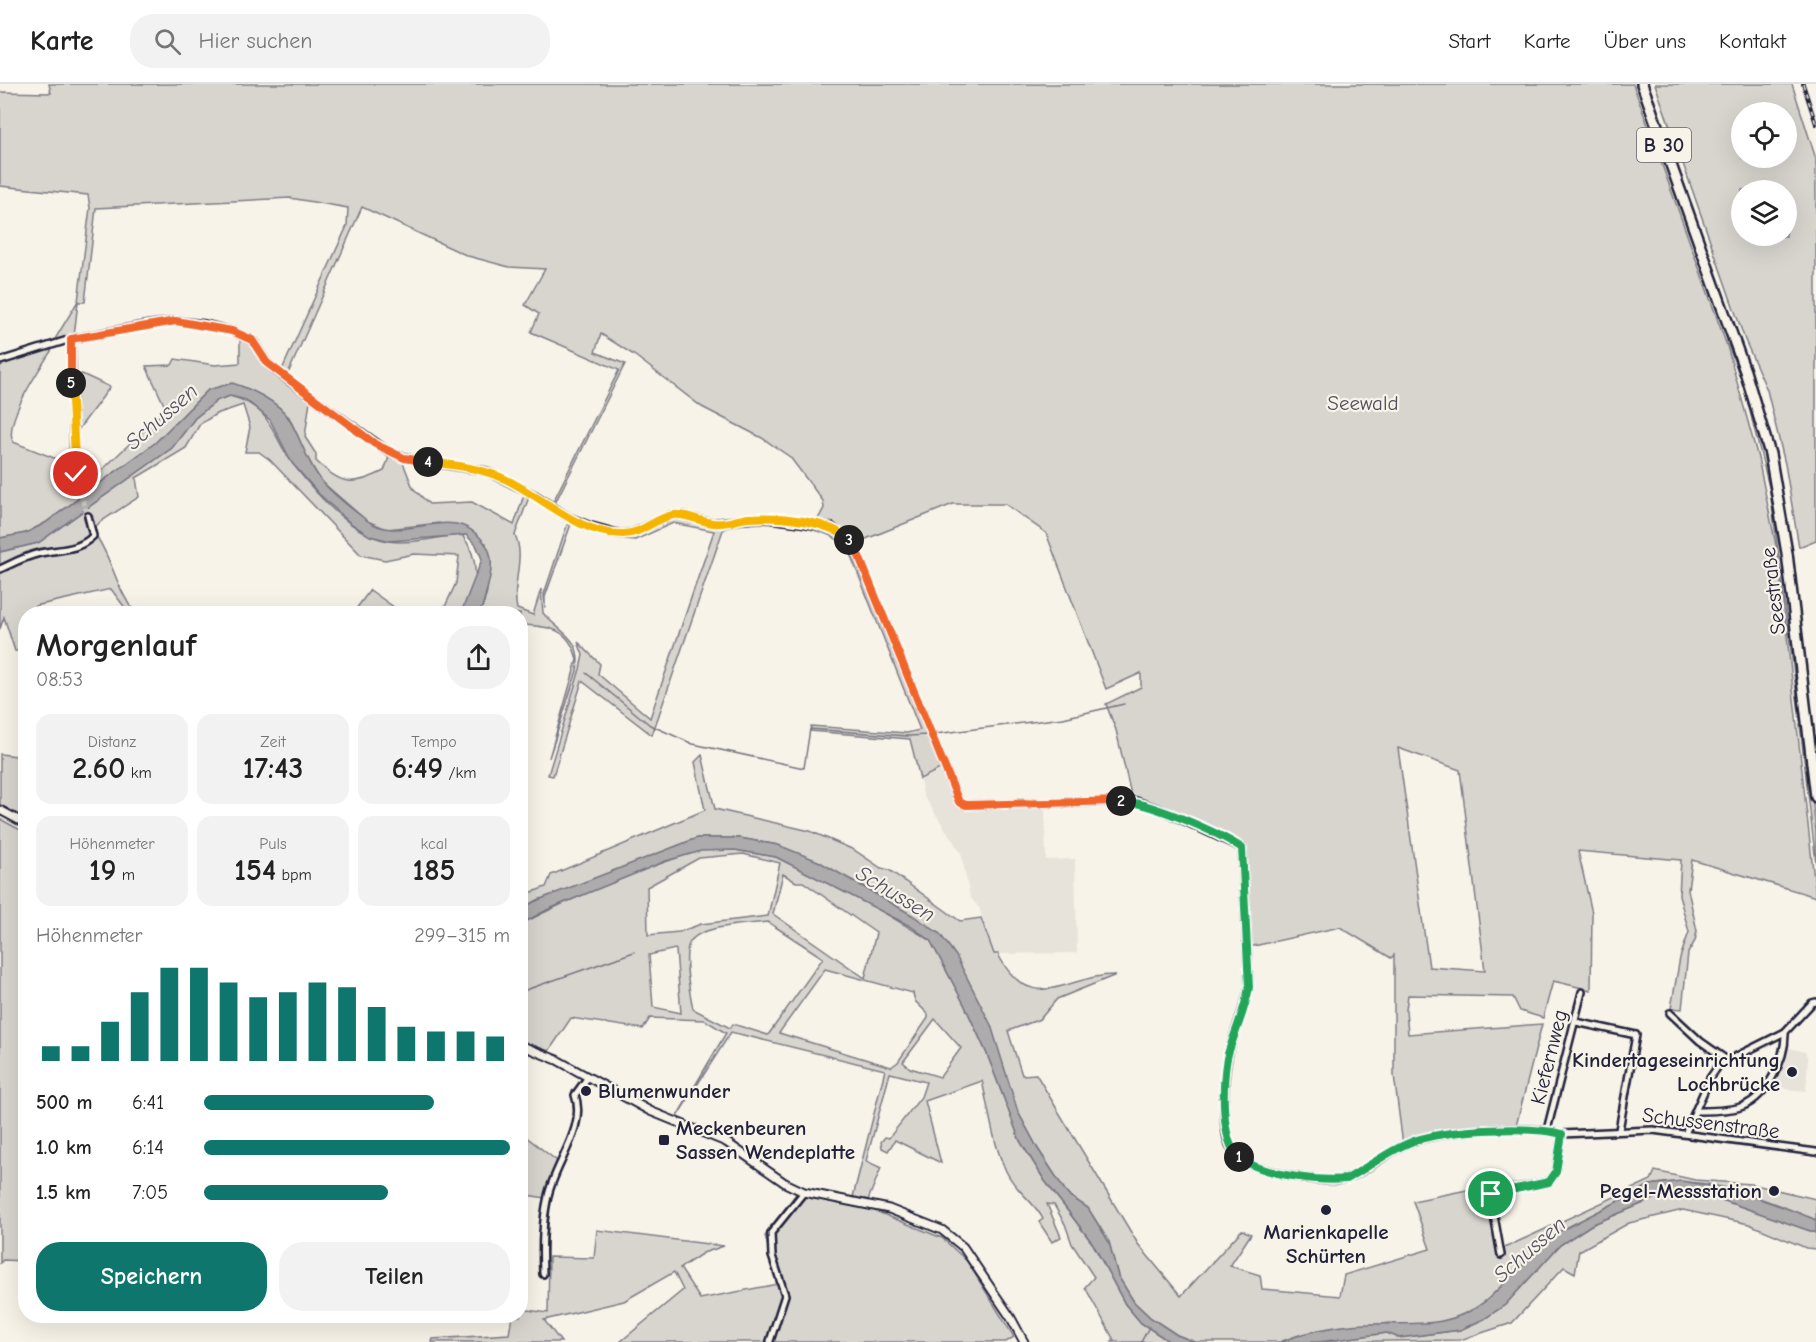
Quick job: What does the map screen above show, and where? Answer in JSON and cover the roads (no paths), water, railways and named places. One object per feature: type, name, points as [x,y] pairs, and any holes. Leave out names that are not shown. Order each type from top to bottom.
[{"type":"main road","name":"Seestraße","points":[[1642,84],[1738,350],[1761,423],[1779,498],[1816,797]]},
{"type":"street","name":"Schussenstraße","points":[[71,339],[176,321],[205,324],[244,335],[252,340],[267,363],[391,453],[415,460],[486,471],[535,495],[568,517],[609,532],[632,533],[663,518],[683,515],[711,523],[762,518],[819,524],[843,533],[854,544],[959,802],[966,805],[1136,801],[1159,809],[1242,848],[1249,987],[1245,1009],[1228,1055],[1225,1121],[1227,1139],[1234,1154],[1257,1167],[1295,1176],[1347,1179],[1420,1139],[1461,1133],[1547,1130],[1562,1134],[1653,1130],[1816,1152]]},
{"type":"street","points":[[0,361],[71,339],[74,459],[78,486]]},
{"type":"street","points":[[0,568],[38,554],[79,546],[93,536],[88,516]]},
{"type":"street","points":[[0,810],[18,820]]},
{"type":"street","name":"Kiefernweg","points":[[1547,1130],[1582,993]]},
{"type":"street","points":[[1685,1134],[1710,1078],[1719,1065],[1785,1032],[1812,1003],[1816,1002]]},
{"type":"street","points":[[1670,1013],[1700,1041],[1727,1060]]},
{"type":"street","points":[[1576,1022],[1636,1035],[1619,1130]]},
{"type":"street","points":[[1695,1111],[1737,1108],[1753,1100],[1775,1072],[1785,1042],[1785,1032]]},
{"type":"street","points":[[528,1048],[557,1060],[657,1115],[726,1142],[785,1183],[804,1192],[889,1209],[951,1236],[963,1247],[986,1279],[1023,1342]]},
{"type":"street","points":[[543,1274],[542,1230],[548,1193],[560,1159],[577,1125],[579,1108],[575,1095],[588,1077]]},
{"type":"street","points":[[1501,1255],[1491,1194],[1549,1182],[1556,1172],[1562,1134]]},
{"type":"street","points":[[770,1341],[785,1295],[772,1256],[771,1233],[804,1192]]},
{"type":"waterway","points":[[586,673],[650,725],[693,744],[804,768],[810,729],[908,736],[928,735]]},
{"type":"waterway","points":[[935,734],[1063,718],[1124,704]]},
{"type":"waterway","points":[[528,989],[634,952]]},
{"type":"waterway","points":[[1141,1342],[1149,1327]]},
{"type":"tunnel","points":[[78,486],[88,516]]},
{"type":"railway","points":[[1803,84],[1816,124]]},
{"type":"place","name":"Kindertageseinrichtung Lochbrücke","points":[[1792,1072]]},
{"type":"place","name":"Blumenwunder","points":[[586,1091]]},
{"type":"place","name":"Meckenbeuren Sassen Wendeplatte","points":[[664,1140]]},
{"type":"place","name":"Pegel-Messstation","points":[[1774,1191]]},
{"type":"place","name":"Marienkapelle Schürten","points":[[1326,1210]]},
{"type":"park label","name":"Seewald","points":[[1363,403]]},
{"type":"water label","name":"Schussen","points":[[161,416]]},
{"type":"water label","name":"Schussen","points":[[896,893]]},
{"type":"water label","name":"Schussen","points":[[1529,1249]]}]
